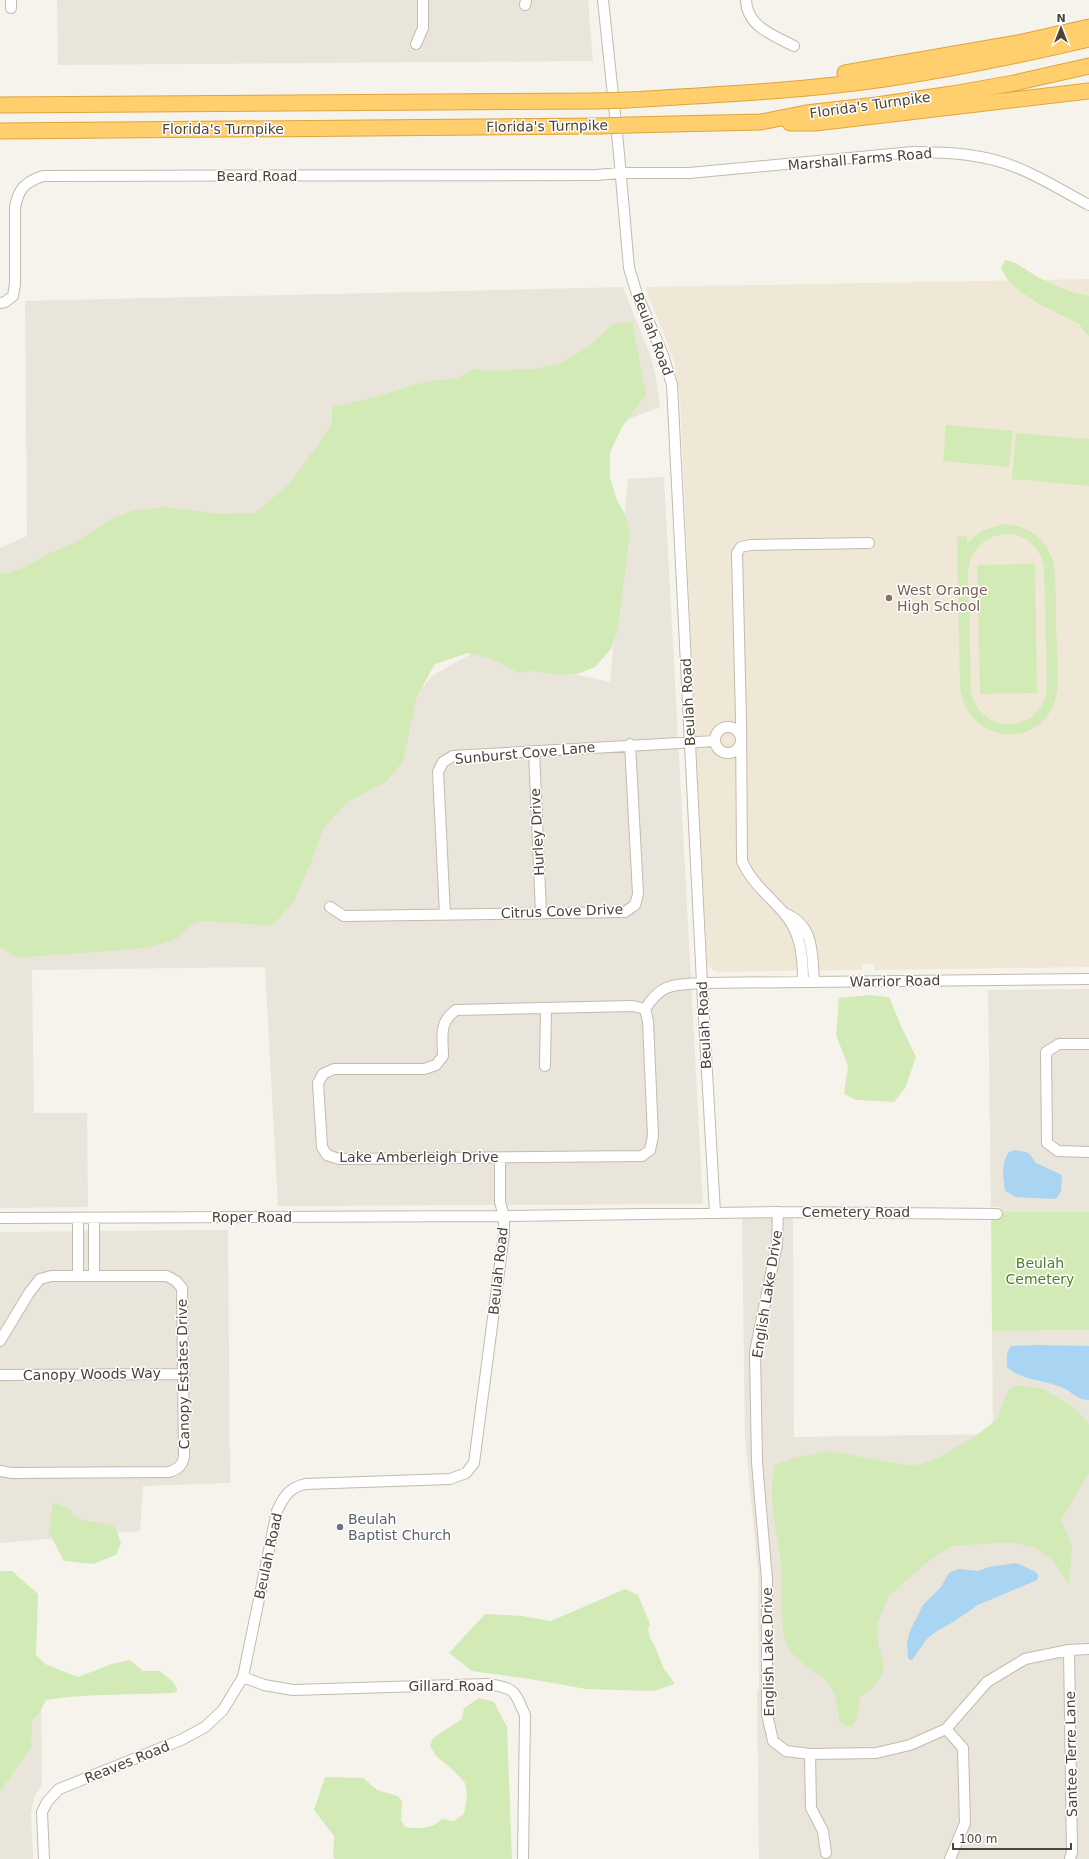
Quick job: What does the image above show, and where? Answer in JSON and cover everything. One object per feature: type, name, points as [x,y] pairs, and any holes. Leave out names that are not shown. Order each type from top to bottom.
[{"type":"highway","points":[[742,94],[824,77],[1011,45],[1089,27]]},
{"type":"highway","name":"Florida's Turnpike","points":[[0,105],[596,101],[742,94],[883,79],[1019,56],[1089,39]]},
{"type":"highway","name":"Florida's Turnpike","points":[[0,131],[600,126],[761,122],[806,113],[877,106],[952,94],[1014,83],[1089,66]]},
{"type":"highway","points":[[761,122],[815,124],[1089,91]]},
{"type":"street","points":[[416,44],[423,28],[423,0]]},
{"type":"street","name":"Beulah Road","points":[[242,1677],[277,1511],[284,1496],[291,1489],[305,1484],[450,1479],[466,1473],[474,1463],[504,1234],[504,1216],[716,1213],[702,983],[672,385],[663,355],[637,294],[629,268],[603,0]]},
{"type":"street","points":[[746,0],[753,22],[759,28],[794,46]]},
{"type":"street","name":"Marshall Farms Road","points":[[621,174],[696,173],[913,152],[969,154],[1018,168],[1089,206]]},
{"type":"street","name":"Beard Road","points":[[0,303],[5,302],[13,296],[15,284],[16,196],[23,186],[34,179],[43,176],[621,174]]},
{"type":"street","points":[[803,982],[803,954],[800,942],[784,913],[748,874],[742,861],[737,553],[739,549],[750,545],[869,543]]},
{"type":"street","points":[[728,727],[737,731],[741,740],[738,749],[729,753],[719,749],[715,741],[719,731],[728,727]]},
{"type":"street","name":"Sunburst Cove Lane","points":[[445,915],[438,772],[443,762],[453,756],[630,744],[715,741]]},
{"type":"street","name":"Citrus Cove Drive","points":[[330,907],[344,916],[625,912],[634,906],[638,894],[630,744]]},
{"type":"street","name":"Hurley Drive","points":[[534,751],[541,913]]},
{"type":"street","points":[[784,913],[799,921],[804,927],[810,941],[814,982]]},
{"type":"street","name":"Warrior Road","points":[[702,983],[1089,979]]},
{"type":"street","points":[[644,1009],[652,998],[663,988],[675,985],[702,983]]},
{"type":"street","name":"Lake Amberleigh Drive","points":[[633,1006],[644,1009],[648,1021],[653,1136],[650,1150],[642,1156],[339,1159],[327,1155],[322,1147],[318,1083],[323,1074],[334,1069],[424,1069],[436,1065],[443,1056],[443,1025],[447,1016],[456,1010],[546,1008],[633,1006]]},
{"type":"street","points":[[545,1066],[546,1008]]},
{"type":"street","points":[[1089,1044],[1059,1044],[1046,1052],[1047,1142],[1058,1151],[1089,1152]]},
{"type":"street","points":[[500,1158],[500,1202],[504,1216]]},
{"type":"street","name":"Cemetery Road","points":[[716,1213],[778,1212],[997,1214]]},
{"type":"street","name":"English Lake Drive","points":[[778,1212],[777,1244],[755,1352],[757,1462],[767,1580],[767,1714],[773,1741],[786,1751],[810,1754],[876,1753],[910,1745],[946,1729],[987,1682],[1026,1659],[1069,1650],[1089,1649]]},
{"type":"street","name":"Roper Road","points":[[0,1218],[504,1216]]},
{"type":"street","points":[[78,1218],[78,1276]]},
{"type":"street","points":[[94,1218],[94,1276]]},
{"type":"street","name":"Canopy Estates Drive","points":[[0,1341],[29,1293],[40,1279],[51,1276],[167,1276],[176,1281],[182,1288],[184,1374],[184,1457],[182,1465],[176,1470],[169,1472],[12,1474],[0,1471]]},
{"type":"street","name":"Canopy Woods Way","points":[[0,1375],[184,1374]]},
{"type":"street","name":"Santee Terre Lane","points":[[1069,1650],[1072,1852],[1070,1859]]},
{"type":"street","name":"Reaves Road","points":[[44,1859],[42,1812],[47,1802],[59,1789],[181,1740],[205,1727],[222,1710],[242,1677]]},
{"type":"street","name":"Gillard Road","points":[[242,1677],[264,1685],[293,1690],[487,1684],[507,1687],[516,1695],[525,1715],[523,1859]]},
{"type":"street","points":[[946,1729],[964,1748],[965,1824],[952,1858]]},
{"type":"street","points":[[810,1754],[811,1808],[823,1831],[826,1853]]},
{"type":"shaded area","points":[[57,0],[588,0],[593,61],[58,65]]},
{"type":"shaded area","name":"West Orange High School","points":[[1089,279],[1089,967],[874,970],[874,964],[862,964],[862,970],[716,972],[707,964],[680,396],[673,358],[645,287]]},
{"type":"shaded area","points":[[623,287],[651,357],[656,378],[660,407],[28,649],[239,910],[432,676],[474,652],[610,682],[628,479],[664,477],[703,1204],[278,1206],[265,967],[32,970],[34,1113],[87,1113],[88,1207],[0,1208],[0,548],[27,536],[25,301]]},
{"type":"shaded area","points":[[1089,989],[1089,1212],[1001,1212],[1001,1207],[991,1207],[988,990]]},
{"type":"shaded area","points":[[793,1217],[794,1437],[993,1434],[992,1331],[1089,1330],[1089,1859],[759,1859],[757,1690],[759,1689],[758,1571],[745,1438],[742,1218]]},
{"type":"shaded area","points":[[228,1230],[230,1483],[143,1486],[140,1531],[0,1543],[0,1232]]},
{"type":"shaded area","points":[[0,1697],[41,1697],[42,1786],[34,1797],[31,1814],[33,1859],[0,1859]]},
{"type":"green space","points":[[1005,260],[1016,264],[1060,288],[1089,296],[1089,337],[1079,324],[1039,304],[1014,287],[1007,279],[1001,268]]},
{"type":"green space","points":[[632,322],[646,395],[622,427],[610,452],[610,477],[617,500],[624,512],[630,532],[618,628],[611,649],[595,667],[580,673],[565,675],[529,671],[519,673],[492,659],[468,653],[435,664],[417,696],[403,761],[387,781],[346,803],[323,829],[312,860],[294,901],[272,926],[204,921],[191,925],[176,939],[146,948],[17,958],[0,947],[0,571],[4,574],[25,567],[50,553],[72,544],[113,518],[132,511],[164,507],[220,514],[254,513],[286,487],[320,442],[332,422],[332,407],[375,397],[428,381],[456,379],[474,369],[484,371],[534,369],[558,364],[587,348],[613,324]]},
{"type":"green space","points":[[946,425],[1013,431],[1009,467],[943,461]]},
{"type":"green space","points":[[1016,433],[1089,439],[1089,486],[1012,479]]},
{"type":"green space","points":[[1005,524],[1024,528],[1039,538],[1045,545],[1050,553],[1055,572],[1058,677],[1057,694],[1047,717],[1035,728],[1020,734],[1004,734],[989,729],[975,720],[965,706],[960,687],[957,537],[967,536],[967,543],[983,530]],"holes":[[[1003,534],[1018,536],[1029,541],[1037,549],[1044,566],[1047,685],[1044,701],[1036,713],[1025,720],[1013,724],[1000,723],[988,717],[978,708],[971,693],[968,573],[969,564],[972,557],[981,544],[995,536]]]},
{"type":"green space","points":[[1035,564],[1037,693],[980,694],[977,565]]},
{"type":"green space","points":[[870,995],[889,997],[916,1057],[905,1088],[894,1102],[856,1100],[844,1094],[848,1066],[836,1035],[839,998]]},
{"type":"green space","name":"Beulah Cemetery","points":[[991,1212],[1089,1212],[1089,1330],[992,1331]]},
{"type":"green space","points":[[1015,1385],[1044,1389],[1075,1409],[1089,1424],[1089,1473],[1061,1520],[1072,1546],[1069,1584],[1053,1560],[1033,1547],[1009,1542],[953,1546],[932,1558],[889,1596],[878,1622],[878,1643],[884,1665],[882,1675],[874,1687],[860,1697],[857,1719],[851,1727],[840,1723],[835,1696],[831,1687],[826,1681],[794,1655],[789,1649],[783,1631],[780,1552],[772,1502],[775,1465],[795,1458],[827,1451],[914,1466],[936,1459],[977,1435],[997,1419],[1008,1391]]},
{"type":"green space","points":[[53,1502],[71,1510],[74,1517],[105,1523],[115,1527],[121,1543],[116,1555],[93,1564],[64,1561],[49,1533]]},
{"type":"green space","points":[[0,1571],[12,1571],[38,1594],[36,1655],[45,1664],[78,1677],[112,1664],[130,1660],[143,1671],[160,1671],[173,1682],[178,1690],[174,1693],[94,1695],[46,1700],[38,1715],[32,1720],[31,1748],[0,1791]]},
{"type":"green space","points":[[625,1589],[638,1595],[650,1624],[648,1629],[650,1638],[664,1669],[675,1684],[654,1691],[586,1689],[472,1671],[449,1653],[485,1614],[522,1616],[551,1621]]},
{"type":"green space","points":[[479,1698],[494,1702],[507,1727],[512,1859],[335,1859],[333,1857],[334,1836],[314,1810],[325,1777],[363,1778],[377,1790],[398,1796],[402,1801],[401,1820],[405,1827],[425,1828],[434,1825],[442,1819],[454,1821],[464,1814],[467,1796],[465,1783],[452,1769],[436,1756],[430,1746],[433,1738],[462,1719],[464,1708]]},
{"type":"water","points":[[1016,1150],[1029,1153],[1036,1163],[1062,1175],[1061,1191],[1057,1198],[1016,1197],[1005,1191],[1003,1176],[1006,1156],[1009,1152]]},
{"type":"water","points":[[1011,1346],[1089,1346],[1089,1400],[1082,1399],[1064,1388],[1019,1375],[1007,1367],[1007,1354]]},
{"type":"water","points":[[1016,1563],[1036,1572],[1038,1575],[1037,1580],[978,1605],[934,1633],[926,1640],[912,1660],[908,1658],[907,1643],[910,1631],[923,1605],[941,1587],[949,1573],[958,1569],[978,1571],[989,1567]]},
{"type":"place","name":"West Orange High School","points":[[889,598]]},
{"type":"place","name":"Beulah Baptist Church","points":[[340,1527]]}]
